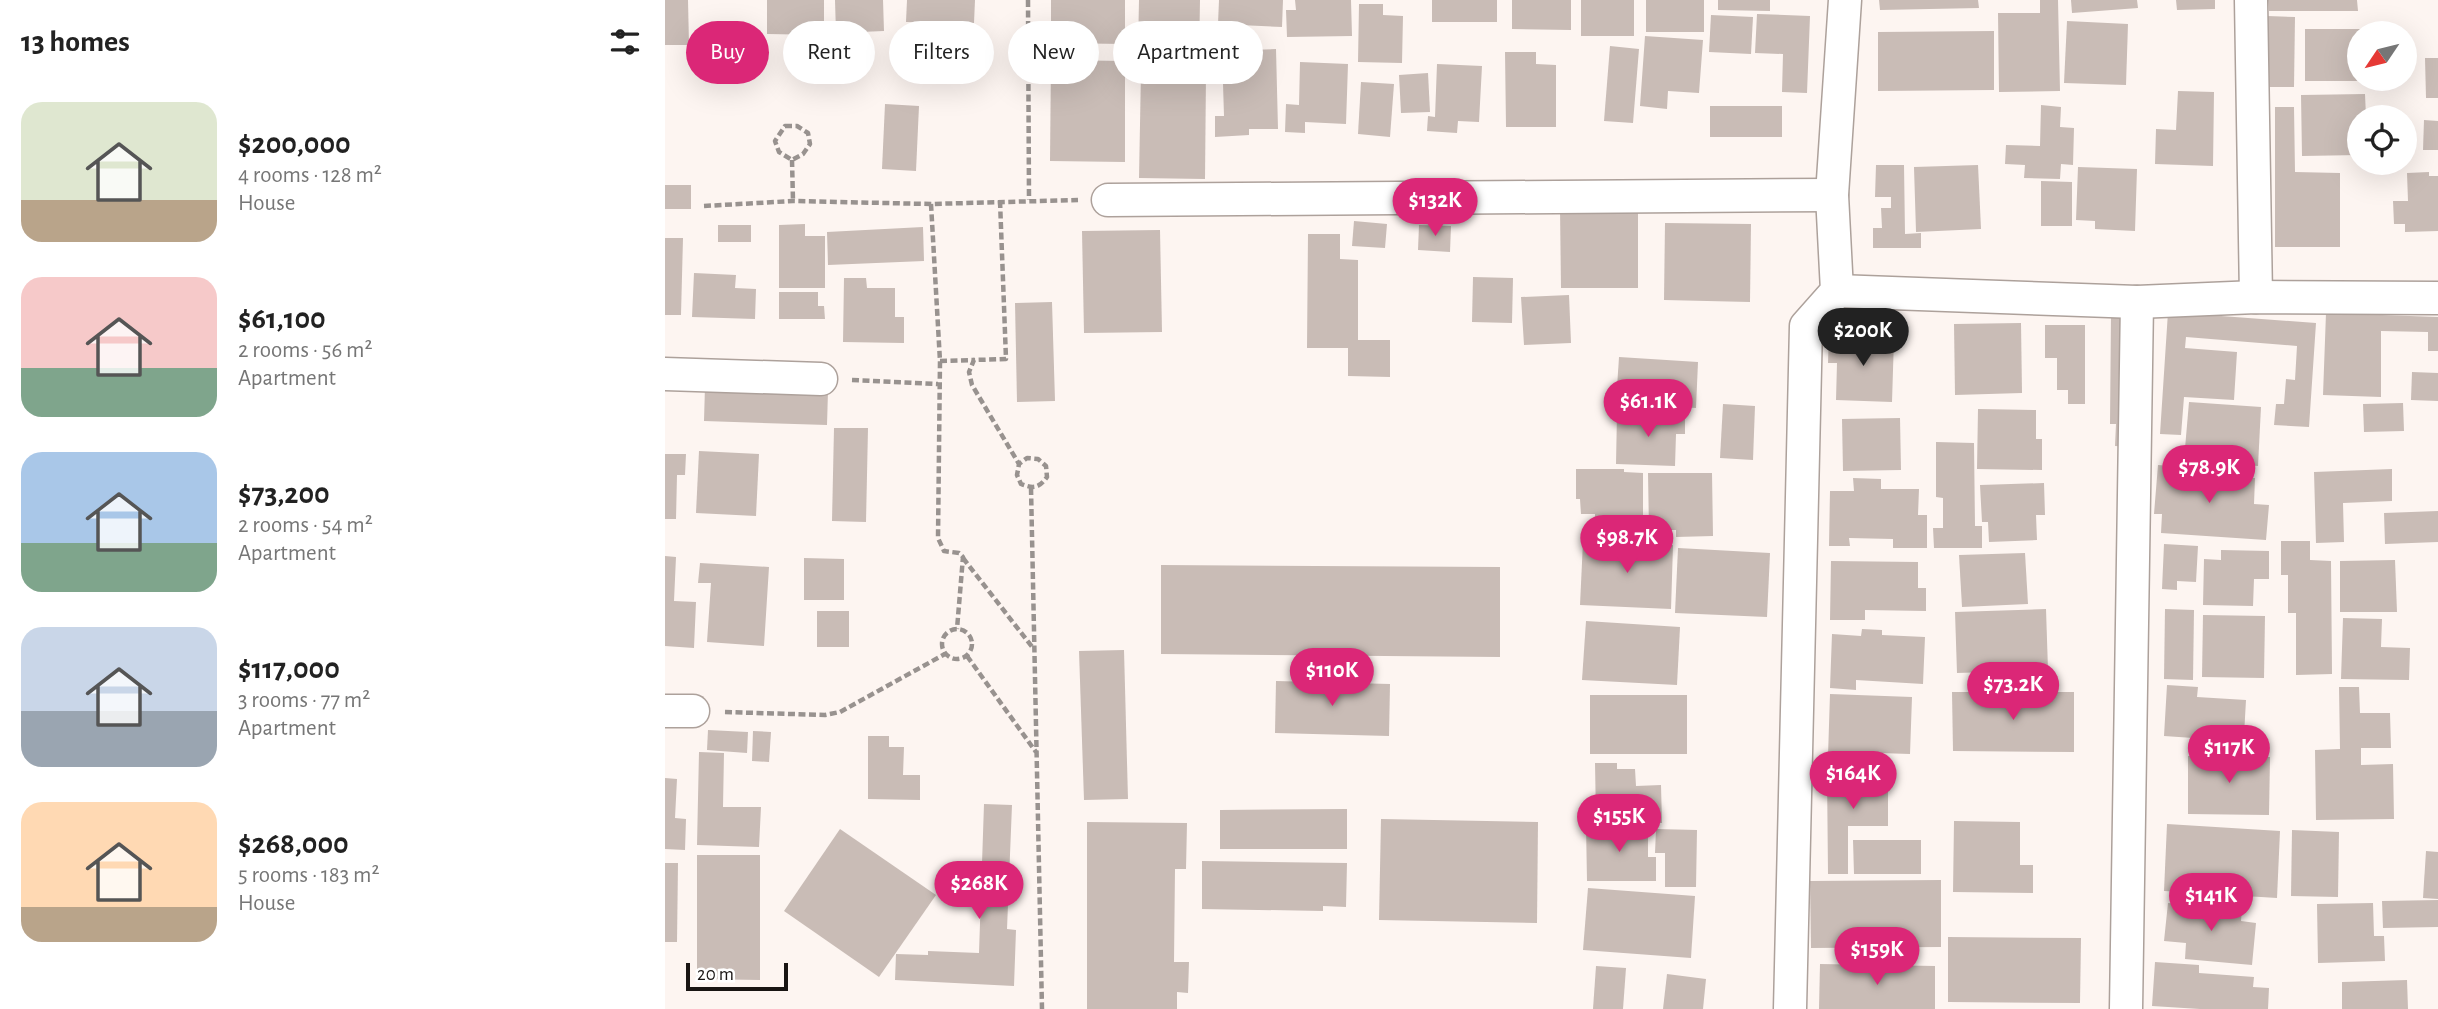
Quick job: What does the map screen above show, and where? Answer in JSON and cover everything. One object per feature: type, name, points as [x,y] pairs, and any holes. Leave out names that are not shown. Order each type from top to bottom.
[{"type":"street","points":[[1790,1009],[1806,326],[1837,291],[1832,195],[1845,0]]},
{"type":"street","points":[[2251,0],[2256,297]]},
{"type":"street","points":[[1108,200],[1832,195]]},
{"type":"street","points":[[1837,291],[2137,302],[2256,297],[2438,298]]},
{"type":"street","points":[[2126,1009],[2137,302]]},
{"type":"street","points":[[665,374],[821,379]]},
{"type":"path","points":[[1028,0],[1029,201]]},
{"type":"path","points":[[785,126],[797,126],[807,133],[810,144],[803,154],[792,160],[779,152],[775,141],[785,126]]},
{"type":"path","points":[[792,160],[793,201]]},
{"type":"path","points":[[704,205],[793,201],[931,204],[1108,200]]},
{"type":"path","points":[[940,361],[1006,359],[1000,201]]},
{"type":"path","points":[[931,204],[940,361],[938,538],[944,551],[958,553],[963,558],[1034,649]]},
{"type":"path","points":[[974,360],[969,372],[972,385],[1019,464],[1017,475],[1021,484],[1031,488],[1041,486],[1047,477],[1046,466],[1038,459],[1027,458],[1019,464]]},
{"type":"path","points":[[821,379],[938,384]]},
{"type":"path","points":[[1031,488],[1042,1009]]},
{"type":"path","points":[[957,629],[963,558]]},
{"type":"path","points":[[957,629],[968,634],[972,645],[967,656],[955,660],[945,654],[941,643],[946,633],[957,629]]},
{"type":"path","points":[[679,711],[825,715],[839,712],[945,654]]},
{"type":"path","points":[[967,656],[1037,752]]},
{"type":"building","points":[[665,0],[688,0],[686,45],[665,45]]},
{"type":"building","points":[[767,0],[824,0],[824,21],[783,21],[783,34],[769,34]]},
{"type":"building","points":[[835,0],[883,0],[884,31],[875,31],[875,21],[836,21]]},
{"type":"building","points":[[907,0],[975,0],[974,21],[906,21]]},
{"type":"building","points":[[1051,0],[1125,0],[1125,21],[1113,21],[1113,44],[1099,44],[1099,21],[1051,21]]},
{"type":"building","points":[[1139,0],[1200,0],[1200,21],[1139,21]]},
{"type":"building","points":[[1219,0],[1283,0],[1282,27],[1263,26],[1263,21],[1218,21]]},
{"type":"building","points":[[1295,0],[1351,0],[1352,36],[1287,37],[1286,10],[1296,10]]},
{"type":"building","points":[[1432,0],[1497,0],[1497,22],[1432,22]]},
{"type":"building","points":[[1512,0],[1571,0],[1571,30],[1512,29]]},
{"type":"building","points":[[1581,0],[1634,0],[1634,36],[1581,36]]},
{"type":"building","points":[[1646,0],[1704,0],[1704,32],[1646,32]]},
{"type":"building","points":[[1718,0],[1770,0],[1770,11],[1718,10]]},
{"type":"building","points":[[1879,0],[1978,0],[1979,8],[1880,10]]},
{"type":"building","points":[[2040,0],[2058,0],[2060,91],[1999,92],[1998,13],[2040,13]]},
{"type":"building","points":[[2071,0],[2137,0],[2138,8],[2072,13]]},
{"type":"building","points":[[2176,0],[2215,0],[2215,9],[2177,10]]},
{"type":"building","points":[[2268,0],[2357,0],[2358,11],[2269,11]]},
{"type":"building","points":[[1359,4],[1383,4],[1383,15],[1403,16],[1402,63],[1358,62]]},
{"type":"building","points":[[1757,14],[1810,16],[1807,93],[1782,92],[1783,54],[1755,53]]},
{"type":"building","points":[[1711,15],[1753,17],[1751,54],[1709,52]]},
{"type":"building","points":[[2267,16],[2295,17],[2294,87],[2267,87]]},
{"type":"building","points":[[2067,21],[2128,24],[2126,85],[2064,83]]},
{"type":"building","points":[[2305,29],[2347,29],[2347,81],[2305,81]]},
{"type":"building","points":[[1994,31],[1994,90],[1878,91],[1878,32]]},
{"type":"building","points":[[1645,36],[1703,40],[1699,93],[1668,91],[1667,109],[1640,106]]},
{"type":"building","points":[[1610,46],[1639,49],[1633,123],[1604,121]]},
{"type":"building","points":[[1263,49],[1276,49],[1278,129],[1249,129],[1249,135],[1215,137],[1215,116],[1224,116],[1223,84],[1263,84]]},
{"type":"building","points":[[1505,52],[1536,52],[1536,64],[1556,65],[1556,127],[1506,127]]},
{"type":"building","points":[[2425,58],[2438,58],[2438,98],[2426,98]]},
{"type":"building","points":[[1099,61],[1113,61],[1113,84],[1125,84],[1125,162],[1050,161],[1051,84],[1099,84]]},
{"type":"building","points":[[1300,62],[1348,64],[1346,124],[1305,122],[1305,133],[1285,132],[1286,104],[1299,105]]},
{"type":"building","points":[[1437,64],[1482,66],[1479,122],[1458,121],[1457,133],[1427,131],[1428,116],[1435,117]]},
{"type":"building","points":[[1428,73],[1430,112],[1401,113],[1399,75]]},
{"type":"building","points":[[1361,82],[1394,84],[1390,137],[1358,134]]},
{"type":"building","points":[[1141,84],[1206,84],[1205,179],[1139,178]]},
{"type":"building","points":[[2178,91],[2214,92],[2213,166],[2155,164],[2156,129],[2176,130]]},
{"type":"building","points":[[2365,94],[2365,105],[2347,105],[2347,155],[2302,156],[2301,95]]},
{"type":"building","points":[[885,104],[919,106],[916,171],[882,169]]},
{"type":"building","points":[[2041,105],[2061,107],[2060,127],[2074,128],[2073,165],[2061,164],[2060,179],[2024,178],[2025,165],[2005,164],[2006,145],[2040,146]]},
{"type":"building","points":[[1710,106],[1782,106],[1782,137],[1710,137]]},
{"type":"building","points":[[2275,107],[2294,107],[2295,172],[2340,173],[2340,247],[2275,247]]},
{"type":"building","points":[[2424,120],[2438,121],[2438,150],[2423,150]]},
{"type":"building","points":[[1876,165],[1904,165],[1905,234],[1921,233],[1921,248],[1873,248],[1873,228],[1882,228],[1881,208],[1891,208],[1891,197],[1875,197]]},
{"type":"building","points":[[1978,165],[1981,229],[1916,232],[1914,167]]},
{"type":"building","points":[[2078,167],[2137,169],[2135,231],[2095,229],[2095,221],[2076,220]]},
{"type":"building","points":[[2429,172],[2429,176],[2438,176],[2438,231],[2405,232],[2405,224],[2394,224],[2393,201],[2408,201],[2407,175],[2417,175],[2417,173]]},
{"type":"building","points":[[2041,181],[2072,182],[2072,226],[2041,226]]},
{"type":"building","points":[[665,185],[691,185],[691,209],[665,209]]},
{"type":"building","points":[[1560,208],[1638,208],[1638,288],[1561,288]]},
{"type":"building","points":[[1354,221],[1387,224],[1385,248],[1352,246]]},
{"type":"building","points":[[1665,223],[1751,224],[1750,302],[1664,300]]},
{"type":"building","points":[[805,224],[805,236],[825,236],[825,288],[779,288],[779,225]]},
{"type":"building","points":[[718,225],[751,225],[751,242],[718,242]]},
{"type":"building","points":[[1419,225],[1451,226],[1450,252],[1418,250]]},
{"type":"building","points":[[923,227],[924,261],[828,265],[827,232]]},
{"type":"building","points":[[1160,230],[1162,332],[1084,333],[1082,231]]},
{"type":"building","points":[[1308,234],[1340,234],[1340,259],[1358,260],[1358,340],[1390,340],[1390,377],[1348,376],[1348,348],[1307,348]]},
{"type":"building","points":[[665,238],[683,238],[681,315],[665,315]]},
{"type":"building","points":[[694,273],[736,275],[735,288],[756,289],[755,319],[692,317]]},
{"type":"building","points":[[1473,277],[1513,278],[1512,323],[1472,322]]},
{"type":"building","points":[[844,278],[866,278],[867,288],[895,288],[895,317],[904,317],[904,343],[843,342]]},
{"type":"building","points":[[779,292],[818,292],[818,306],[824,306],[825,319],[779,319]]},
{"type":"building","points":[[1569,295],[1571,343],[1524,345],[1521,297]]},
{"type":"building","points":[[1052,302],[1055,401],[1017,402],[1015,303]]},
{"type":"building","points":[[2168,312],[2316,323],[2309,427],[2274,425],[2276,404],[2284,404],[2286,379],[2295,380],[2297,346],[2186,337],[2185,348],[2237,352],[2234,400],[2184,397],[2181,435],[2160,434]]},
{"type":"building","points":[[2326,313],[2438,317],[2438,351],[2428,351],[2428,332],[2381,331],[2381,397],[2323,395]]},
{"type":"building","points":[[2111,314],[2142,314],[2132,447],[2115,446],[2116,424],[2110,424]]},
{"type":"building","points":[[2021,323],[2022,393],[1955,395],[1954,324]]},
{"type":"building","points":[[2045,325],[2085,325],[2085,404],[2068,404],[2068,390],[2057,390],[2057,358],[2045,358]]},
{"type":"building","points":[[1829,335],[1894,338],[1892,402],[1836,400],[1837,363],[1828,363]]},
{"type":"building","points":[[1619,357],[1698,362],[1696,408],[1616,403]]},
{"type":"building","points":[[2412,372],[2438,373],[2438,401],[2411,400]]},
{"type":"building","points":[[705,386],[828,391],[827,425],[704,421]]},
{"type":"building","points":[[2189,402],[2261,407],[2258,466],[2184,460]]},
{"type":"building","points":[[2403,403],[2404,431],[2364,432],[2363,404]]},
{"type":"building","points":[[1723,404],[1755,406],[1753,460],[1720,458]]},
{"type":"building","points":[[1978,409],[2036,410],[2036,439],[2042,439],[2042,470],[1977,469]]},
{"type":"building","points":[[1617,413],[1685,415],[1685,434],[1676,434],[1675,466],[1616,464]]},
{"type":"building","points":[[1900,418],[1901,470],[1843,471],[1842,419]]},
{"type":"building","points":[[834,428],[868,428],[866,522],[832,521]]},
{"type":"building","points":[[1936,442],[1974,443],[1975,526],[1982,526],[1982,548],[1934,548],[1933,528],[1943,528],[1943,498],[1936,497]]},
{"type":"building","points":[[699,451],[759,454],[756,516],[696,513]]},
{"type":"building","points":[[665,454],[686,454],[685,475],[677,475],[676,519],[665,519]]},
{"type":"building","points":[[2158,465],[2197,468],[2197,474],[2255,478],[2254,504],[2269,505],[2266,540],[2161,533],[2162,514],[2154,514]]},
{"type":"building","points":[[1576,469],[1624,469],[1624,472],[1643,473],[1643,530],[1595,530],[1595,514],[1581,514],[1580,499],[1576,499]]},
{"type":"building","points":[[2392,469],[2392,501],[2343,503],[2344,542],[2316,543],[2314,472]]},
{"type":"building","points":[[1648,473],[1712,473],[1713,536],[1676,537],[1676,530],[1649,530]]},
{"type":"building","points":[[1853,478],[1881,479],[1881,489],[1919,489],[1918,515],[1927,515],[1927,548],[1893,548],[1893,539],[1849,538],[1850,546],[1829,546],[1830,491],[1854,491]]},
{"type":"building","points":[[2044,483],[2045,515],[2036,515],[2037,540],[1989,542],[1988,522],[1982,522],[1980,485]]},
{"type":"building","points":[[2438,511],[2438,542],[2385,544],[2384,513]]},
{"type":"building","points":[[1583,541],[1673,545],[1671,609],[1580,605]]},
{"type":"building","points":[[2281,541],[2310,541],[2310,560],[2331,561],[2332,674],[2296,675],[2296,613],[2288,613],[2288,575],[2281,575]]},
{"type":"building","points":[[2164,544],[2198,546],[2196,582],[2177,581],[2177,590],[2162,589]]},
{"type":"building","points":[[1678,548],[1770,553],[1767,617],[1675,613]]},
{"type":"building","points":[[2221,550],[2269,551],[2269,579],[2254,579],[2253,606],[2203,605],[2204,559],[2221,560]]},
{"type":"building","points":[[2025,553],[2028,604],[1962,607],[1959,555]]},
{"type":"building","points":[[665,556],[676,557],[674,601],[696,602],[694,648],[665,646]]},
{"type":"building","points":[[804,558],[844,559],[844,600],[804,600]]},
{"type":"building","points":[[2395,560],[2397,612],[2340,612],[2340,561]]},
{"type":"building","points":[[1831,561],[1918,562],[1918,588],[1926,588],[1926,611],[1865,610],[1865,620],[1830,620]]},
{"type":"building","points":[[700,563],[769,567],[764,646],[707,642],[711,583],[698,583]]},
{"type":"building","points":[[1161,565],[1500,567],[1500,657],[1161,654]]},
{"type":"building","points":[[2046,609],[2048,670],[1957,673],[1955,612]]},
{"type":"building","points":[[2165,609],[2194,610],[2193,680],[2164,679]]},
{"type":"building","points":[[817,611],[849,611],[849,647],[817,647]]},
{"type":"building","points":[[2203,615],[2265,616],[2264,678],[2202,677]]},
{"type":"building","points":[[2343,618],[2382,619],[2381,647],[2410,648],[2409,680],[2341,679]]},
{"type":"building","points":[[1586,621],[1680,627],[1677,685],[1582,680]]},
{"type":"building","points":[[1862,629],[1882,630],[1882,635],[1925,637],[1923,684],[1856,680],[1856,690],[1830,688],[1832,634],[1861,636]]},
{"type":"building","points":[[1124,650],[1128,799],[1084,800],[1079,651]]},
{"type":"building","points":[[1276,681],[1390,684],[1389,736],[1275,733]]},
{"type":"building","points":[[2167,685],[2198,687],[2197,697],[2246,700],[2243,753],[2207,750],[2208,739],[2164,736]]},
{"type":"building","points":[[2339,687],[2359,687],[2360,713],[2390,713],[2391,748],[2361,748],[2361,765],[2393,764],[2394,819],[2316,820],[2315,750],[2340,749]]},
{"type":"building","points":[[1952,692],[2074,692],[2074,752],[1953,751]]},
{"type":"building","points":[[1830,694],[1912,697],[1910,754],[1848,752],[1848,757],[1828,756]]},
{"type":"building","points":[[1590,695],[1687,695],[1687,754],[1590,754]]},
{"type":"building","points":[[708,730],[748,732],[747,753],[707,750]]},
{"type":"building","points":[[753,731],[771,732],[769,762],[752,761]]},
{"type":"building","points":[[868,736],[889,736],[889,747],[904,747],[903,775],[920,775],[920,800],[868,799]]},
{"type":"building","points":[[699,752],[724,753],[723,807],[761,807],[759,847],[697,845]]},
{"type":"building","points":[[2188,756],[2270,757],[2269,815],[2188,814]]},
{"type":"building","points":[[1595,763],[1617,763],[1617,769],[1635,769],[1636,786],[1661,785],[1662,823],[1636,823],[1636,819],[1596,819]]},
{"type":"building","points":[[1827,773],[1888,773],[1888,826],[1848,826],[1848,874],[1828,874]]},
{"type":"building","points":[[665,778],[677,779],[675,818],[686,819],[685,850],[665,849]]},
{"type":"building","points":[[984,804],[1012,805],[1007,929],[1016,930],[1014,986],[895,980],[896,954],[928,955],[928,951],[979,953]]},
{"type":"building","points":[[1347,809],[1347,849],[1220,849],[1220,810]]},
{"type":"building","points":[[1381,819],[1538,822],[1537,923],[1379,920]]},
{"type":"building","points":[[1954,821],[2020,822],[2020,865],[2033,865],[2033,893],[1953,892]]},
{"type":"building","points":[[1087,822],[1187,823],[1186,869],[1175,869],[1174,962],[1189,962],[1188,993],[1177,992],[1177,1009],[1087,1009]]},
{"type":"building","points":[[1628,824],[1629,829],[1648,829],[1648,857],[1656,857],[1656,881],[1587,881],[1586,825]]},
{"type":"building","points":[[2167,824],[2280,831],[2277,898],[2164,891]]},
{"type":"building","points":[[840,829],[936,895],[879,977],[784,911]]},
{"type":"building","points":[[1656,829],[1697,830],[1696,887],[1665,887],[1665,853],[1655,853]]},
{"type":"building","points":[[2292,830],[2339,832],[2338,897],[2291,896]]},
{"type":"building","points":[[1853,840],[1921,840],[1921,874],[1854,874]]},
{"type":"building","points":[[2426,851],[2438,852],[2438,899],[2423,898]]},
{"type":"building","points":[[697,855],[760,855],[760,980],[697,979]]},
{"type":"building","points":[[1202,861],[1347,863],[1346,907],[1323,906],[1323,911],[1202,909]]},
{"type":"building","points":[[665,863],[678,863],[677,942],[665,942]]},
{"type":"building","points":[[1941,880],[1941,947],[1811,948],[1810,881]]},
{"type":"building","points":[[1588,888],[1695,896],[1691,958],[1583,950]]},
{"type":"building","points":[[2438,900],[2438,927],[2383,928],[2382,901]]},
{"type":"building","points":[[2168,903],[2242,909],[2241,921],[2256,923],[2252,965],[2185,959],[2186,943],[2164,941]]},
{"type":"building","points":[[2373,903],[2374,936],[2384,936],[2385,961],[2318,963],[2317,904]]},
{"type":"building","points":[[1948,937],[2081,938],[2080,1003],[1948,1002]]},
{"type":"building","points":[[2155,962],[2199,965],[2199,973],[2254,977],[2253,987],[2269,988],[2268,1009],[2152,1006]]},
{"type":"building","points":[[1820,964],[1935,966],[1935,1009],[1819,1009]]},
{"type":"building","points":[[1596,966],[1626,968],[1623,1009],[1593,1009]]},
{"type":"building","points":[[1667,974],[1706,979],[1703,1009],[1663,1009]]},
{"type":"building","points":[[2407,980],[2408,1009],[2342,1009],[2342,982]]}]
